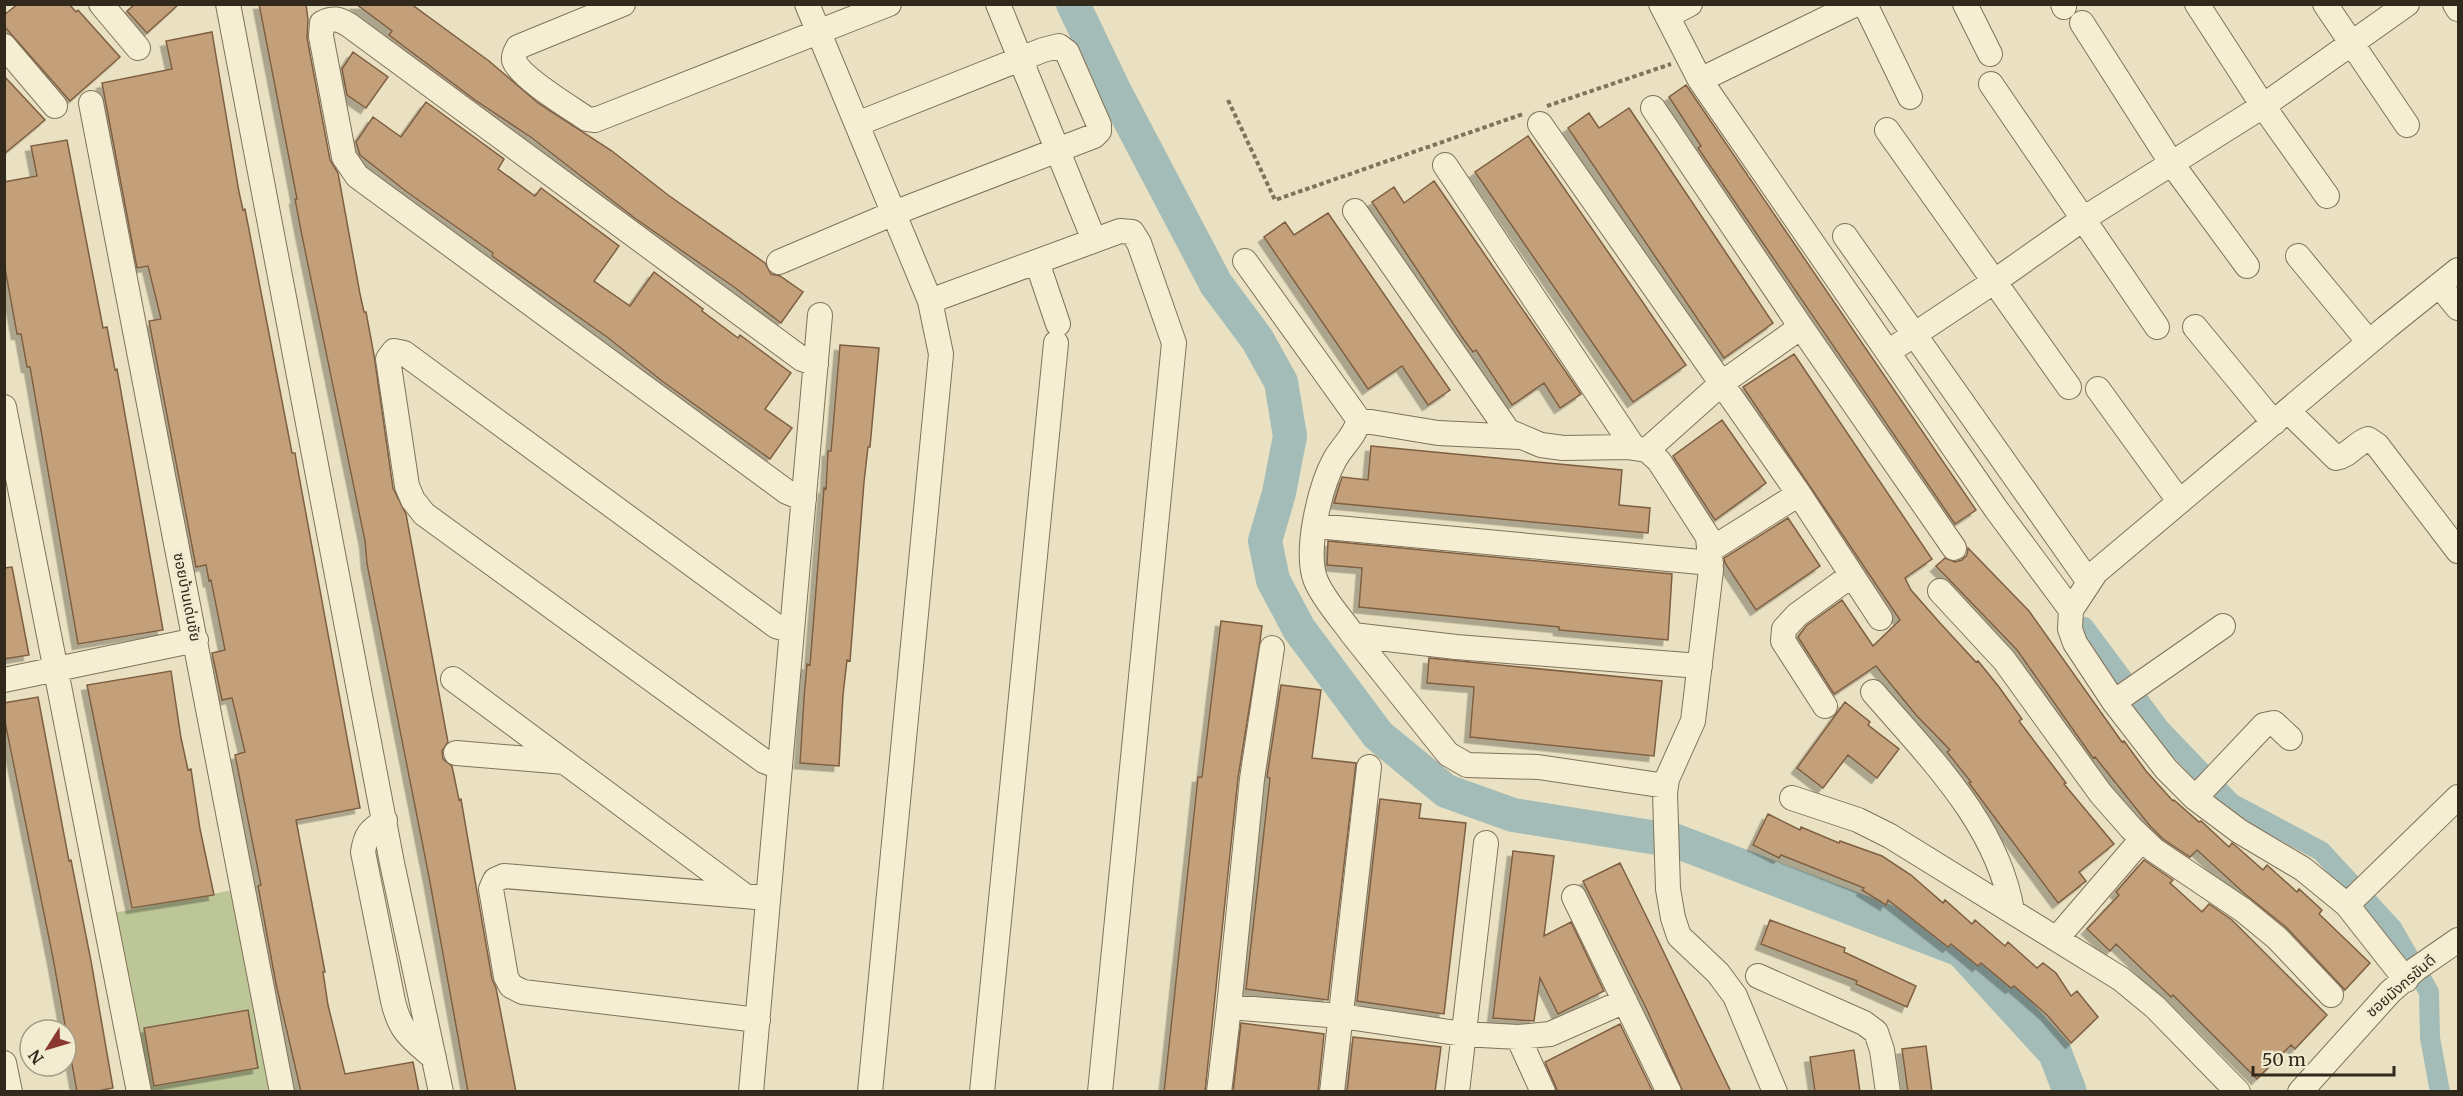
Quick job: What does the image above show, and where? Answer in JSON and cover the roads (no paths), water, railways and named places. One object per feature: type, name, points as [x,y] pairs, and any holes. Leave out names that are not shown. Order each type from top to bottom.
[{"type":"street","points":[[101,4],[138,48]]},
{"type":"street","points":[[228,4],[385,819],[370,830],[365,837],[363,852],[397,1019],[404,1030],[434,1058],[441,1092]]},
{"type":"street","points":[[623,4],[518,47],[514,52],[514,60],[520,69],[541,88],[586,119],[595,120],[889,4]]},
{"type":"street","points":[[807,4],[930,301],[941,354],[870,1092]]},
{"type":"street","points":[[998,4],[1094,240]]},
{"type":"street","points":[[1690,4],[1664,10],[1700,80],[1996,509],[2070,610]]},
{"type":"street","points":[[1700,80],[1856,4]]},
{"type":"street","points":[[1865,4],[1910,97]]},
{"type":"street","points":[[1965,4],[1990,54]]},
{"type":"street","points":[[2197,4],[2263,106],[2327,196]]},
{"type":"street","points":[[2325,4],[2407,125]]},
{"type":"street","points":[[1888,352],[2083,219],[2263,106],[2407,4]]},
{"type":"street","points":[[2455,4],[2458,9]]},
{"type":"street","points":[[804,499],[787,492],[357,176],[344,157],[321,36],[322,23],[339,19],[349,25],[792,352],[816,364]]},
{"type":"street","points":[[2082,23],[2172,164],[2247,266]]},
{"type":"street","points":[[4,46],[55,106]]},
{"type":"street","points":[[779,262],[894,213],[1094,136],[1099,131],[1098,119],[1068,52],[1059,46],[1020,58],[857,124]]},
{"type":"street","points":[[1991,84],[2157,327]]},
{"type":"street","name":"ซอยบ้านเด่นชัย","points":[[91,103],[282,1092]]},
{"type":"street","points":[[1653,108],[1954,548]]},
{"type":"street","points":[[1538,114],[1799,494],[1880,618]]},
{"type":"street","points":[[1887,130],[2069,387]]},
{"type":"street","points":[[1445,165],[1641,449],[1659,461],[1708,537],[1710,557],[1693,721],[1666,779],[1665,786],[1667,875],[1673,918],[1679,936],[1718,974],[1735,996],[1774,1092]]},
{"type":"street","points":[[1355,211],[1508,431],[1541,445],[1563,448],[1641,449],[1722,383],[1801,327]]},
{"type":"street","points":[[930,301],[1120,231],[1132,232],[1139,243],[1174,343],[1100,1092]]},
{"type":"street","points":[[1845,236],[2089,582]]},
{"type":"street","points":[[2298,256],[2369,342]]},
{"type":"street","points":[[982,1092],[1057,334],[1037,261]]},
{"type":"street","points":[[1245,261],[1359,420],[1438,433],[1520,437]]},
{"type":"street","points":[[2406,980],[2347,905],[2303,869],[2240,831],[2195,798],[2166,769],[2114,702],[2075,643],[2070,629],[2070,610],[2096,572],[2458,270]]},
{"type":"street","points":[[2439,285],[2458,309]]},
{"type":"street","points":[[751,1092],[758,1020],[757,897],[780,767],[820,315]]},
{"type":"street","points":[[2195,327],[2281,417],[2336,458],[2343,456],[2360,441],[2368,439],[2377,444],[2458,551]]},
{"type":"street","points":[[780,767],[764,761],[424,514],[413,500],[407,486],[388,359],[390,354],[394,351],[404,353],[776,626],[792,631]]},
{"type":"street","points":[[2098,389],[2180,501]]},
{"type":"street","points":[[4,407],[139,1092]]},
{"type":"street","points":[[1359,420],[1356,431],[1335,459],[1328,475],[1316,526],[1312,560],[1317,582],[1353,635],[1448,754],[1462,764],[1538,767],[1665,786]]},
{"type":"street","points":[[1316,526],[1710,557],[1799,494]]},
{"type":"street","points":[[1825,706],[1783,641],[1784,629],[1797,615],[1852,575]]},
{"type":"street","points":[[1940,591],[1989,641],[2101,794],[2142,839],[2154,850],[2243,910],[2277,938],[2331,995]]},
{"type":"street","points":[[2114,702],[2223,626]]},
{"type":"street","points":[[1353,635],[1456,647],[1700,666]]},
{"type":"street","points":[[4,680],[196,640]]},
{"type":"street","points":[[1219,1092],[1230,1007],[1252,779],[1272,648]]},
{"type":"street","points":[[453,679],[757,897]]},
{"type":"street","points":[[1872,692],[1957,792],[1983,830],[2009,889],[2012,910]]},
{"type":"street","points":[[2195,798],[2264,725],[2274,723],[2290,738]]},
{"type":"street","points":[[456,753],[566,762]]},
{"type":"street","points":[[1332,1092],[1369,767]]},
{"type":"street","points":[[2347,905],[2458,797]]},
{"type":"street","points":[[1792,798],[1858,820],[1890,836],[2121,979],[2155,1007],[2238,1092]]},
{"type":"street","points":[[2057,938],[2142,839]]},
{"type":"street","points":[[1457,1092],[1486,843]]},
{"type":"street","points":[[757,897],[504,876],[495,880],[490,889],[506,977],[511,986],[523,992],[758,1020]]},
{"type":"street","points":[[1574,897],[1669,1092]]},
{"type":"street","name":"ซอยมังกรขันดี","points":[[2300,1092],[2371,1011],[2416,969],[2458,940]]},
{"type":"street","points":[[1758,976],[1864,1023],[1876,1032],[1882,1050],[1888,1092]]},
{"type":"street","points":[[1230,1007],[1341,1016],[1463,1034],[1518,1037],[1550,1034],[1625,1001]]},
{"type":"street","points":[[1518,1037],[1543,1092]]},
{"type":"street","points":[[4,1063],[10,1092]]},
{"type":"waterway","points":[[1073,4],[1115,92],[1216,284],[1257,339],[1281,382],[1290,436],[1279,493],[1265,541],[1273,580],[1299,629],[1378,735],[1446,791],[1513,815],[1676,841],[1961,950],[2055,1053],[2070,1092]]},
{"type":"waterway","points":[[2084,627],[2160,729],[2231,803],[2321,851],[2392,928],[2429,992],[2430,1038],[2440,1092]]}]
